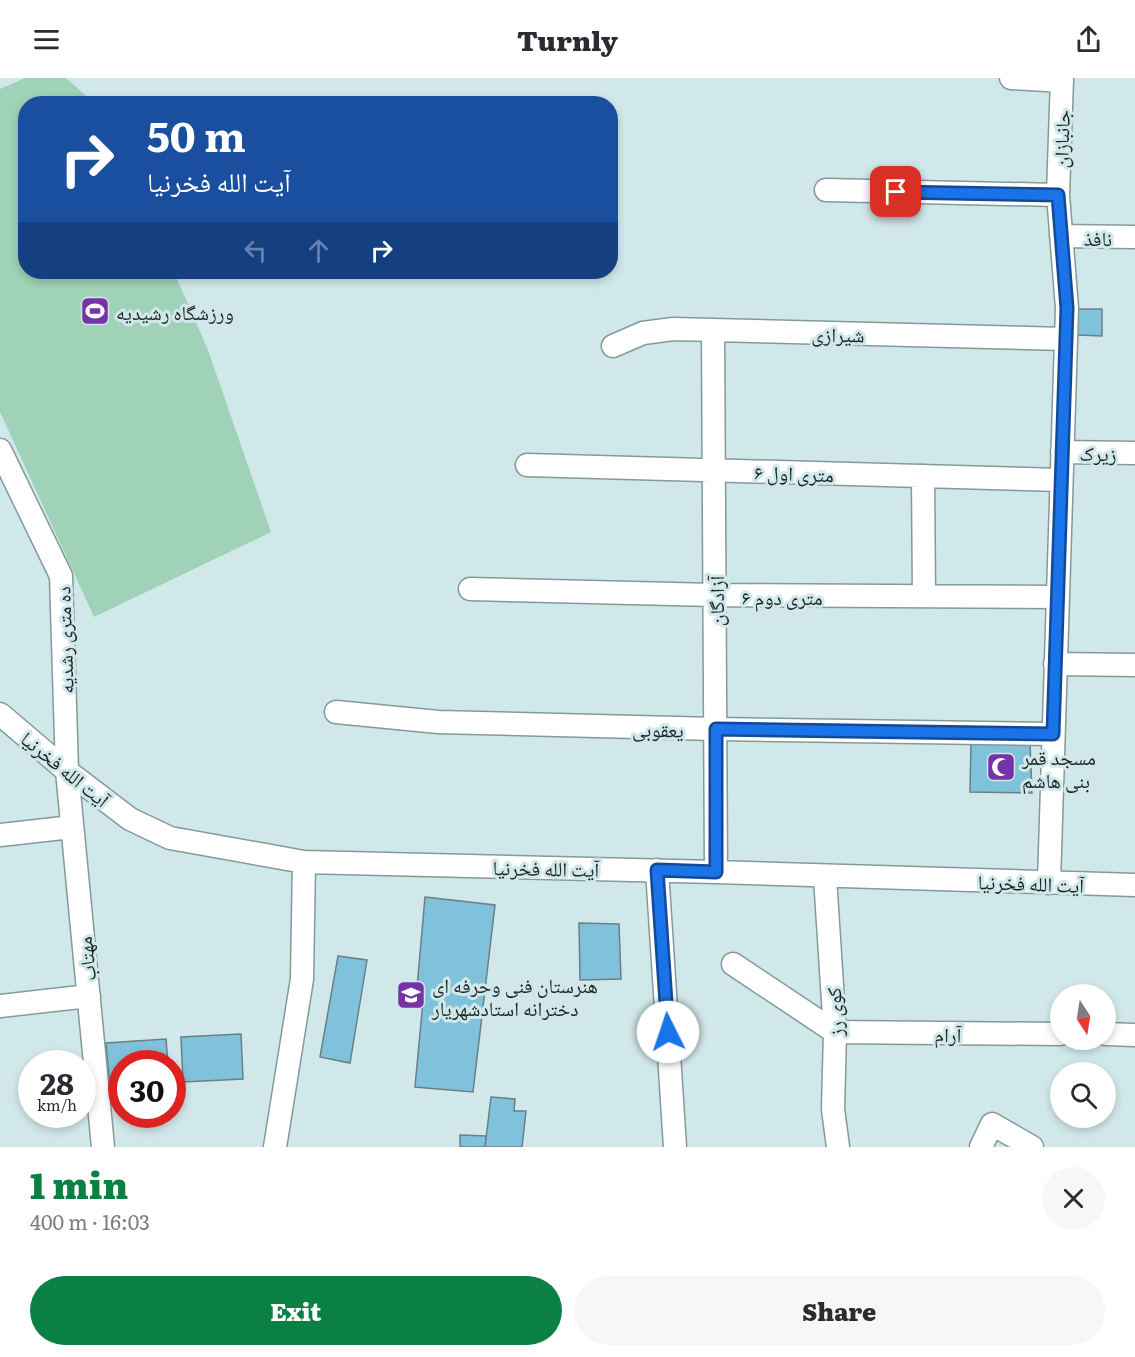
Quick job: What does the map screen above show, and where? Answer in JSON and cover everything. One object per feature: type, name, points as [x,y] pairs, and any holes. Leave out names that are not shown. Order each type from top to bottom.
[{"type":"street","points":[[1011,78],[1062,80]]},
{"type":"street","name":"جانبازان","points":[[1049,883],[1067,308],[1058,195],[1062,80]]},
{"type":"street","points":[[826,190],[1058,195]]},
{"type":"street","name":"نافذ","points":[[1061,236],[1135,237]]},
{"type":"street","name":"شیرازی","points":[[613,346],[643,333],[673,329],[1066,339]]},
{"type":"street","name":"آزادگان","points":[[713,330],[716,872]]},
{"type":"street","name":"ده متری رشدیه","points":[[0,450],[61,576],[67,771]]},
{"type":"street","name":"زیرک","points":[[1062,452],[1135,453]]},
{"type":"street","name":"۶ متری اول","points":[[527,465],[1061,480]]},
{"type":"street","points":[[923,476],[924,596]]},
{"type":"street","name":"۶ متری دوم","points":[[470,589],[714,595],[1057,597]]},
{"type":"street","points":[[1055,664],[1135,665]]},
{"type":"street","name":"یعقوبی","points":[[336,712],[438,722],[1053,734]]},
{"type":"street","name":"آیت الله فخرنیا","points":[[0,714],[67,771],[130,819],[170,838],[304,862],[1135,885]]},
{"type":"street","name":"مهتاب","points":[[67,771],[103,1147]]},
{"type":"street","points":[[0,835],[72,827]]},
{"type":"street","points":[[275,1147],[302,979],[304,862]]},
{"type":"street","points":[[657,870],[675,1147]]},
{"type":"street","name":"کوی رز","points":[[825,877],[835,1032],[833,1109],[838,1147]]},
{"type":"street","points":[[733,964],[835,1032]]},
{"type":"street","points":[[0,1006],[88,996]]},
{"type":"street","name":"آرام","points":[[835,1032],[1050,1034]]},
{"type":"street","points":[[1116,1034],[1135,1035]]},
{"type":"street","points":[[981,1147],[992,1124],[1032,1147]]},
{"type":"green space","name":"ورزشگاه رشیدیه","points":[[25,78],[66,78],[86,96],[18,96],[18,279],[177,279],[208,350],[271,532],[94,617],[0,412],[0,89]]},
{"type":"building","points":[[1077,309],[1102,309],[1102,336],[1077,335]]},
{"type":"building","name":"مسجد قمر بنی هاشم","points":[[971,742],[1030,742],[1032,793],[970,792]]},
{"type":"building","points":[[425,897],[495,905],[473,1092],[415,1087],[423,1001],[416,999]]},
{"type":"building","points":[[579,923],[619,924],[621,979],[580,980]]},
{"type":"building","points":[[338,956],[367,960],[350,1063],[320,1057]]},
{"type":"building","points":[[241,1034],[243,1079],[186,1082],[186,1050],[182,1050],[181,1037]]},
{"type":"building","points":[[166,1039],[167,1050],[108,1050],[108,1066],[106,1043]]},
{"type":"building","points":[[491,1097],[515,1099],[514,1111],[526,1111],[522,1147],[485,1147]]},
{"type":"building","points":[[460,1135],[486,1136],[485,1147],[460,1147]]},
{"type":"place","name":"ورزشگاه رشیدیه","points":[[95,311]]},
{"type":"place","name":"مسجد قمر بنی هاشم","points":[[1001,767]]},
{"type":"place","name":"هنرستان فنی وحرفه ای دخترانه استادشهریار","points":[[411,995]]},
{"type":"route","points":[[668,1032],[657,870],[716,872],[716,729],[1053,734],[1067,308],[1058,195],[896,192]]}]
